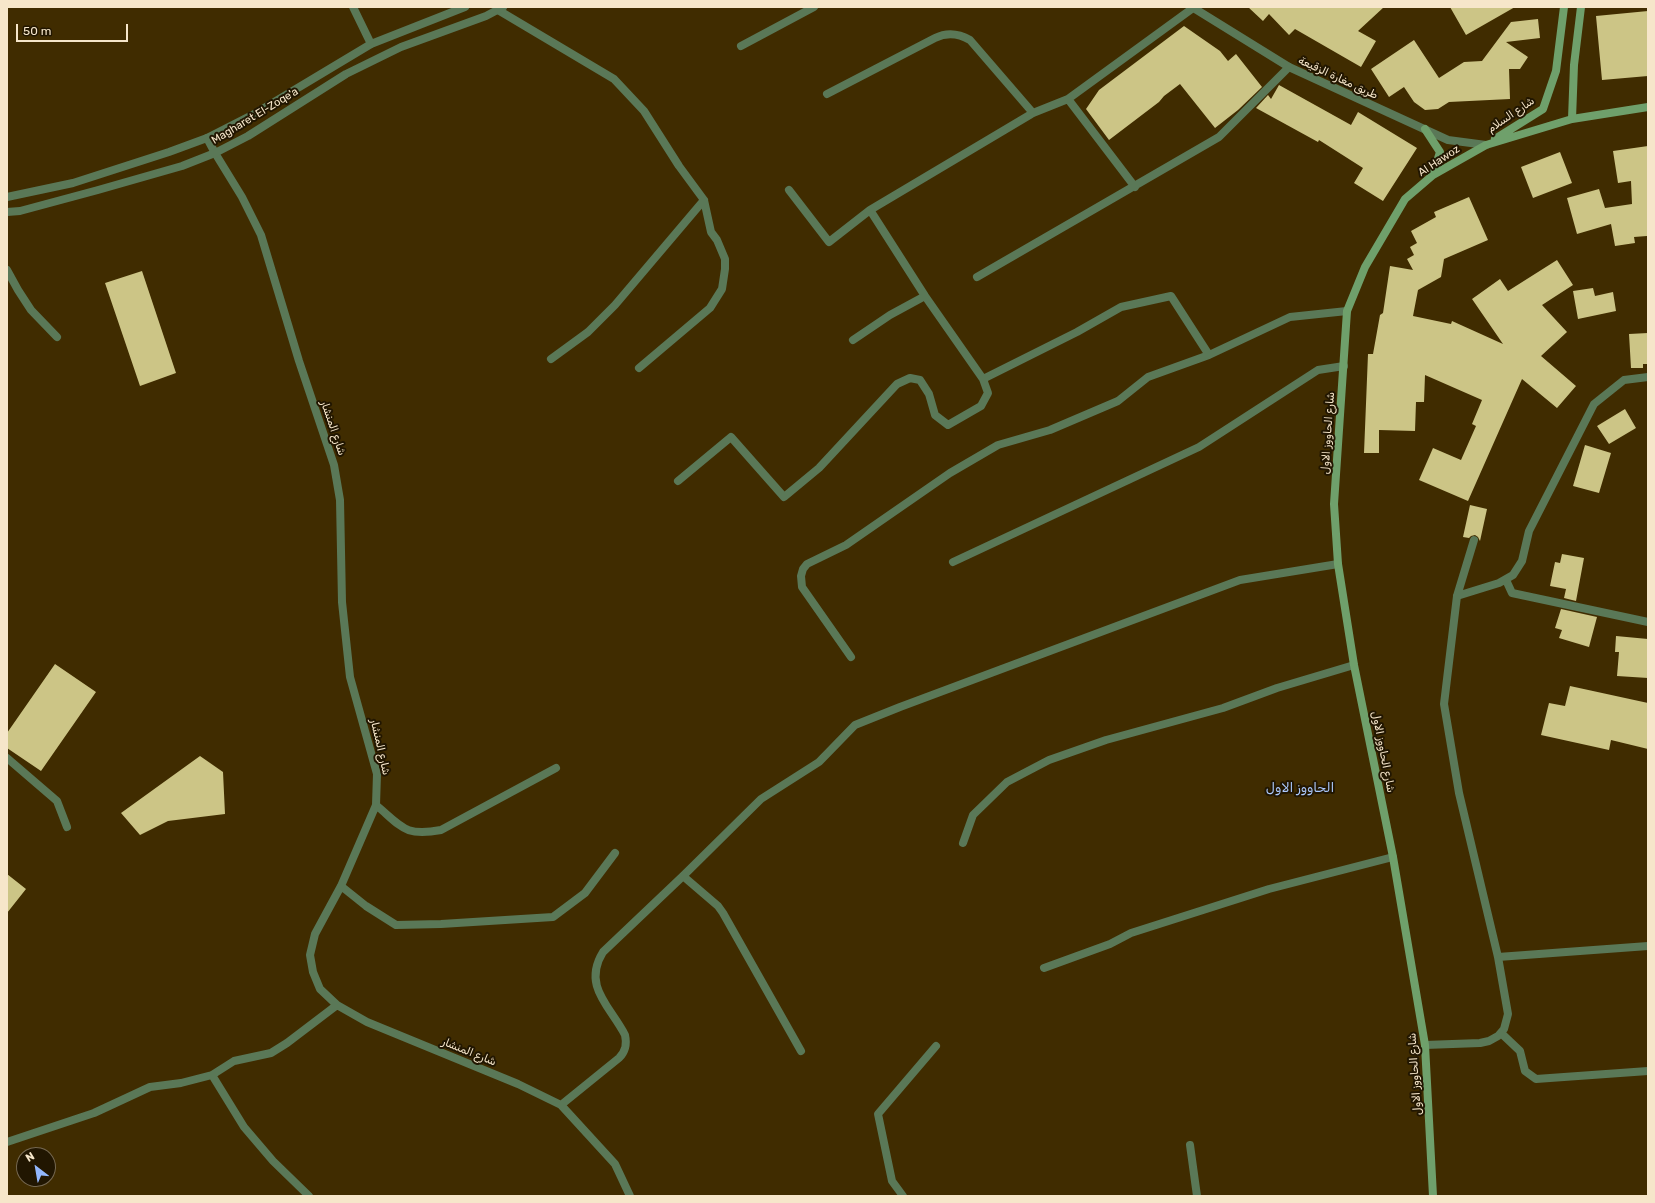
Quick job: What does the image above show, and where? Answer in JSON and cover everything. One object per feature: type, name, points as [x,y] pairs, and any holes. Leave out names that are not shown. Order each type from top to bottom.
[{"type":"main road","name":"شارع السلام","points":[[1486,146],[1543,109],[1556,71],[1564,7]]},
{"type":"main road","points":[[1572,119],[1574,65],[1581,7]]},
{"type":"main road","name":"Al Hawoz","points":[[1347,311],[1365,267],[1406,199],[1434,175],[1486,146],[1572,119],[1648,107]]},
{"type":"main road","points":[[1425,129],[1440,152],[1434,175]]},
{"type":"main road","name":"شارع الحاووز الاول","points":[[1347,311],[1334,504],[1338,564],[1354,665],[1393,857],[1425,1046],[1433,1196]]},
{"type":"street","points":[[353,7],[371,44]]},
{"type":"street","name":"Magharet El-Zoqe'a","points":[[7,198],[73,183],[207,138],[256,113],[371,44],[465,7]]},
{"type":"street","points":[[741,46],[814,7]]},
{"type":"street","points":[[789,190],[829,242],[870,210],[1033,113],[1068,99],[1192,7]]},
{"type":"street","name":"طريق مغارة الزقيعة","points":[[1192,7],[1289,67],[1448,140],[1486,146]]},
{"type":"street","points":[[500,9],[614,79],[644,111],[679,166],[704,200],[711,232],[717,240],[725,259],[722,289],[710,308],[639,368]]},
{"type":"street","name":"Magharet El-Zoqe'a","points":[[7,212],[20,211],[98,190],[182,166],[215,153],[248,136],[346,74],[402,47],[486,16],[500,9]]},
{"type":"street","points":[[827,94],[935,38],[950,34],[960,35],[970,40],[1033,113]]},
{"type":"street","points":[[977,277],[1219,137],[1289,67]]},
{"type":"street","points":[[1068,99],[1135,186]]},
{"type":"street","name":"شارع المنشار","points":[[207,138],[242,197],[261,235],[299,361],[334,465],[340,500],[342,602],[350,677],[377,774],[376,805],[341,886],[315,934],[310,955],[313,972],[320,989],[337,1005],[367,1022],[518,1084],[561,1105],[615,1164],[630,1196]]},
{"type":"street","points":[[551,359],[588,332],[615,305],[704,200]]},
{"type":"street","points":[[678,481],[731,437],[784,498],[819,468],[897,384],[910,378],[920,380],[929,394],[935,415],[948,425],[981,406],[988,393],[983,380],[925,296],[870,210]]},
{"type":"street","points":[[7,270],[31,310],[58,337]]},
{"type":"street","points":[[853,340],[890,315],[925,296]]},
{"type":"street","points":[[983,380],[1077,332],[1121,307],[1171,296],[1209,355]]},
{"type":"street","points":[[851,657],[803,590],[801,576],[803,569],[808,564],[846,545],[950,473],[998,445],[1050,430],[1118,401],[1148,377],[1209,355],[1290,317],[1347,311]]},
{"type":"street","points":[[953,562],[1199,447],[1318,370],[1344,366]]},
{"type":"street","points":[[1457,596],[1506,580],[1513,575],[1520,565],[1529,531],[1594,404],[1624,380],[1648,377]]},
{"type":"street","points":[[1425,1046],[1485,1043],[1494,1039],[1501,1033],[1506,1024],[1508,1014],[1498,957],[1459,792],[1444,704],[1457,596],[1474,540]]},
{"type":"street","points":[[561,1105],[619,1058],[624,1052],[626,1046],[625,1035],[601,997],[596,984],[595,976],[599,959],[606,949],[761,799],[819,762],[846,734],[864,721],[1240,580],[1338,564]]},
{"type":"street","points":[[1506,580],[1512,593],[1648,622]]},
{"type":"street","points":[[963,843],[973,815],[1007,782],[1049,760],[1106,740],[1222,708],[1277,688],[1354,665]]},
{"type":"street","points":[[7,758],[57,801],[67,827]]},
{"type":"street","points":[[376,805],[406,830],[424,833],[441,830],[556,768]]},
{"type":"street","points":[[341,886],[366,906],[396,925],[441,924],[553,917],[585,893],[615,853]]},
{"type":"street","points":[[1044,968],[1110,944],[1131,933],[1255,893],[1393,857]]},
{"type":"street","points":[[683,876],[714,903],[723,913],[801,1051]]},
{"type":"street","points":[[1498,957],[1648,946]]},
{"type":"street","points":[[7,1142],[94,1113],[150,1086],[181,1083],[212,1075],[234,1061],[271,1053],[287,1043],[337,1005]]},
{"type":"street","points":[[1501,1033],[1520,1051],[1525,1072],[1536,1079],[1648,1071]]},
{"type":"street","points":[[903,1196],[892,1181],[878,1114],[936,1046]]},
{"type":"street","points":[[212,1075],[244,1127],[308,1196]]},
{"type":"street","points":[[1190,1145],[1197,1196]]},
{"type":"building","points":[[1248,7],[1384,7],[1358,31],[1376,41],[1361,67],[1295,29],[1289,35],[1269,14],[1263,21]]},
{"type":"building","points":[[1450,7],[1515,7],[1466,35]]},
{"type":"building","points":[[1648,11],[1648,76],[1602,80],[1596,16]]},
{"type":"building","points":[[1538,19],[1540,38],[1506,42],[1528,57],[1520,69],[1509,69],[1510,99],[1449,102],[1438,109],[1425,110],[1414,102],[1404,87],[1389,97],[1371,69],[1414,40],[1439,78],[1464,62],[1482,61],[1511,22]]},
{"type":"building","points":[[1184,26],[1220,51],[1228,61],[1236,54],[1262,87],[1238,110],[1215,128],[1180,84],[1109,140],[1086,109],[1099,90]]},
{"type":"building","points":[[1279,85],[1351,125],[1358,112],[1417,148],[1383,201],[1354,183],[1363,168],[1319,140],[1318,142],[1256,108],[1268,95],[1271,99]]},
{"type":"building","points":[[1648,146],[1647,236],[1634,237],[1635,243],[1615,246],[1611,224],[1577,234],[1567,198],[1599,189],[1605,208],[1632,204],[1631,181],[1618,183],[1613,151]]},
{"type":"building","points":[[1560,152],[1572,183],[1533,198],[1521,167]]},
{"type":"building","points":[[1469,197],[1488,240],[1444,259],[1441,277],[1418,290],[1413,316],[1451,324],[1452,321],[1503,344],[1472,299],[1500,279],[1508,291],[1557,260],[1573,285],[1542,305],[1567,332],[1541,356],[1576,386],[1557,408],[1522,379],[1468,501],[1419,480],[1433,448],[1461,460],[1476,426],[1472,424],[1482,400],[1425,375],[1424,402],[1416,402],[1415,431],[1379,430],[1379,453],[1364,453],[1368,354],[1373,354],[1380,315],[1383,313],[1390,266],[1413,270],[1407,259],[1414,255],[1410,247],[1417,243],[1411,231],[1436,217],[1434,212]]},
{"type":"building","points":[[142,271],[176,373],[140,386],[105,283]]},
{"type":"building","points":[[1593,288],[1595,296],[1613,292],[1616,311],[1578,319],[1573,291]]},
{"type":"building","points":[[1648,333],[1648,364],[1643,364],[1643,368],[1631,368],[1629,334]]},
{"type":"building","points":[[1625,409],[1636,428],[1609,444],[1597,426]]},
{"type":"building","points":[[1585,445],[1611,453],[1599,493],[1573,486]]},
{"type":"building","points":[[1470,505],[1487,509],[1480,541],[1475,535],[1469,538],[1463,537]]},
{"type":"building","points":[[1562,554],[1584,558],[1576,601],[1564,598],[1566,589],[1550,586],[1555,562],[1560,563]]},
{"type":"building","points":[[1561,609],[1597,617],[1589,647],[1559,638],[1562,630],[1555,628]]},
{"type":"building","points":[[1616,636],[1648,639],[1648,678],[1617,676],[1619,652],[1615,652]]},
{"type":"building","points":[[55,664],[96,692],[41,771],[7,748],[7,733]]},
{"type":"building","points":[[1570,686],[1648,703],[1648,749],[1611,740],[1609,750],[1541,735],[1549,703],[1565,706]]},
{"type":"building","points":[[200,756],[223,772],[225,814],[168,821],[140,835],[121,813]]},
{"type":"building","points":[[7,874],[26,889],[7,913]]},
{"type":"district","name":"الحاووز الاول","points":[[1300,788]]}]
